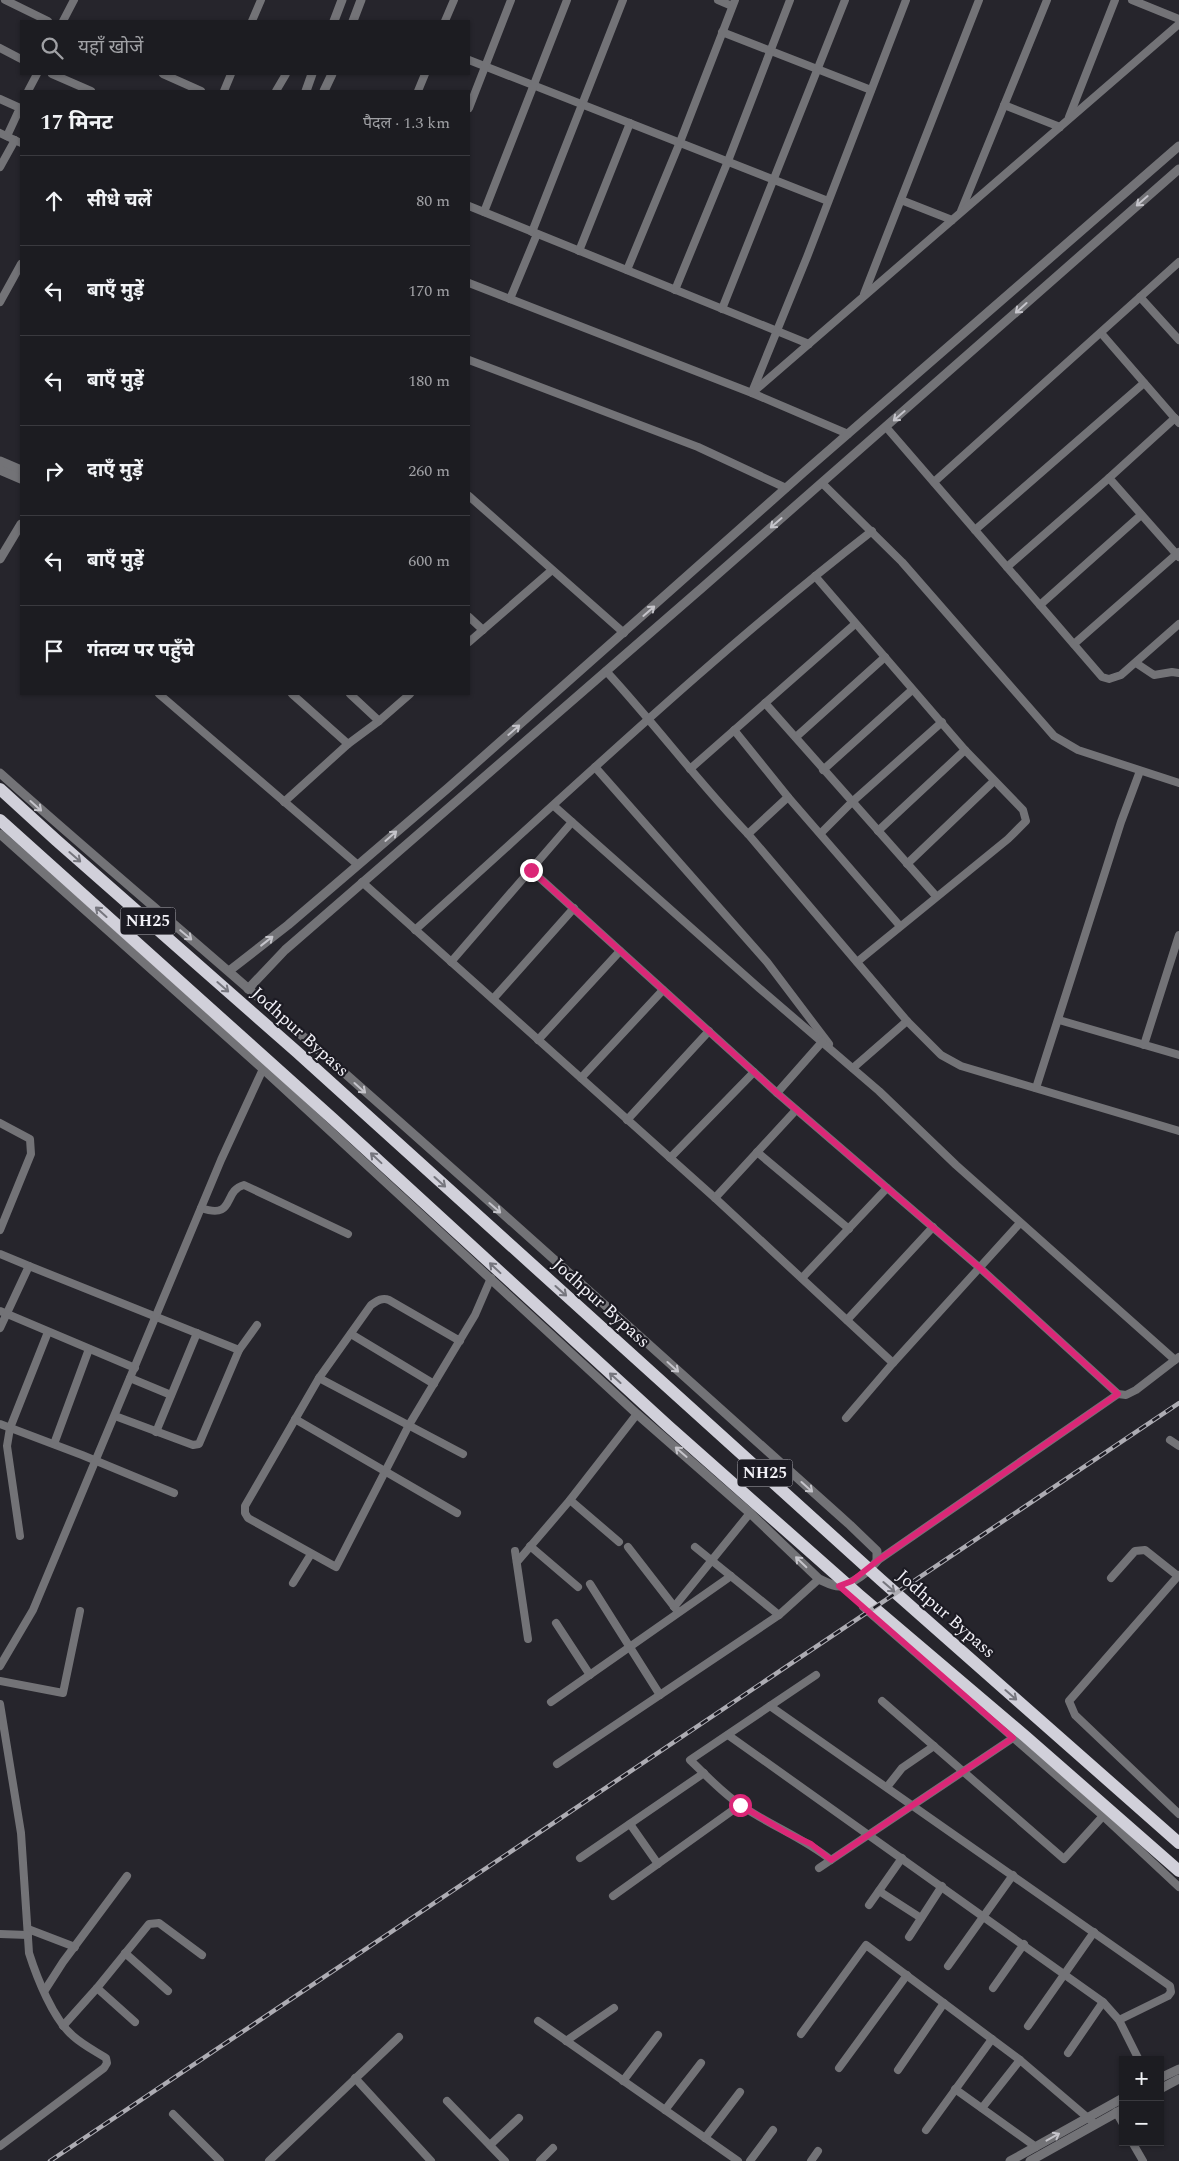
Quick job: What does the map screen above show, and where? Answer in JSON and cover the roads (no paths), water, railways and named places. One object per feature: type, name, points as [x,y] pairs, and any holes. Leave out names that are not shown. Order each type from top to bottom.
[{"type":"highway","name":"Jodhpur Bypass","points":[[0,789],[352,1102],[795,1500],[881,1580],[1179,1843]]},
{"type":"highway","points":[[0,820],[333,1119],[661,1419],[852,1589],[1026,1736],[1179,1871]]},
{"type":"street","points":[[5,0],[46,20]]},
{"type":"street","points":[[64,20],[74,0]]},
{"type":"street","points":[[252,20],[261,0]]},
{"type":"street","points":[[334,20],[342,0]]},
{"type":"street","points":[[353,20],[361,0]]},
{"type":"street","points":[[446,20],[454,0]]},
{"type":"street","points":[[470,105],[511,0]]},
{"type":"street","points":[[484,212],[567,0]]},
{"type":"street","points":[[510,299],[582,104],[623,0]]},
{"type":"street","points":[[627,270],[680,142],[733,3],[718,0]]},
{"type":"street","points":[[675,290],[728,162],[790,0]]},
{"type":"street","points":[[722,309],[846,0]]},
{"type":"street","points":[[752,394],[906,0]]},
{"type":"street","points":[[863,297],[979,0]]},
{"type":"street","points":[[960,213],[1047,0]]},
{"type":"street","points":[[1068,120],[1115,0]]},
{"type":"street","points":[[1132,0],[1179,19]]},
{"type":"street","points":[[752,394],[1179,24]]},
{"type":"street","points":[[722,32],[871,90]]},
{"type":"street","points":[[0,48],[20,58]]},
{"type":"street","points":[[470,60],[630,122],[828,202]]},
{"type":"street","points":[[29,90],[36,75]]},
{"type":"street","points":[[54,75],[89,90]]},
{"type":"street","points":[[164,75],[199,90]]},
{"type":"street","points":[[224,90],[231,75]]},
{"type":"street","points":[[277,90],[285,75]]},
{"type":"street","points":[[306,90],[312,75]]},
{"type":"street","points":[[324,90],[332,75]]},
{"type":"street","points":[[418,90],[425,75]]},
{"type":"street","points":[[0,99],[20,108]]},
{"type":"street","points":[[1004,105],[1060,127]]},
{"type":"street","points":[[0,167],[18,141],[4,134],[20,110]]},
{"type":"street","points":[[579,251],[630,122]]},
{"type":"street","points":[[229,971],[288,925],[358,865],[624,633],[786,488],[1179,146]]},
{"type":"street","points":[[248,989],[285,950],[362,882],[822,483],[1179,168]]},
{"type":"street","points":[[901,200],[952,220]]},
{"type":"street","points":[[470,206],[808,344]]},
{"type":"street","points":[[934,482],[1179,262]]},
{"type":"street","points":[[0,302],[20,266]]},
{"type":"street","points":[[470,283],[752,394],[848,434]]},
{"type":"street","points":[[1140,297],[1179,340]]},
{"type":"street","points":[[1007,567],[1177,421],[1101,333]]},
{"type":"street","points":[[470,360],[698,447],[786,488]]},
{"type":"street","points":[[975,530],[1144,383]]},
{"type":"street","points":[[886,427],[1102,676],[1109,680],[1121,675],[1179,624]]},
{"type":"street","points":[[0,461],[20,470]]},
{"type":"street","points":[[0,470],[20,479]]},
{"type":"street","points":[[1074,644],[1178,554],[1109,478]]},
{"type":"street","points":[[822,483],[902,562],[1054,736],[1078,750],[1140,772],[1179,783]]},
{"type":"street","points":[[470,497],[624,633]]},
{"type":"street","points":[[1040,604],[1142,515]]},
{"type":"street","points":[[0,559],[20,526]]},
{"type":"street","points":[[415,930],[595,767],[814,576],[872,531]]},
{"type":"street","points":[[470,641],[552,570]]},
{"type":"street","points":[[814,576],[965,750],[1023,810],[1026,821],[1008,839],[857,962]]},
{"type":"street","points":[[470,618],[483,630]]},
{"type":"street","points":[[690,770],[855,624]]},
{"type":"street","points":[[796,737],[885,657]]},
{"type":"street","points":[[1136,663],[1154,675],[1172,672],[1179,673]]},
{"type":"street","points":[[606,670],[650,719],[690,770],[748,834],[907,1022],[940,1055],[961,1066],[1179,1131]]},
{"type":"street","points":[[823,770],[912,690]]},
{"type":"street","points":[[160,695],[358,865]]},
{"type":"street","points":[[293,695],[348,744]]},
{"type":"street","points":[[351,695],[379,721]]},
{"type":"street","points":[[284,802],[348,744],[379,721],[409,695]]},
{"type":"street","points":[[765,703],[936,896]]},
{"type":"street","points":[[821,833],[852,802],[942,722]]},
{"type":"street","points":[[734,730],[788,797],[900,926]]},
{"type":"street","points":[[878,831],[965,750]]},
{"type":"street","points":[[595,767],[767,962],[838,1056]]},
{"type":"street","points":[[1036,1088],[1120,822],[1140,772]]},
{"type":"street","points":[[0,773],[87,851],[229,971],[842,1518],[877,1550],[877,1561]]},
{"type":"street","points":[[907,864],[994,781]]},
{"type":"street","points":[[748,834],[788,797]]},
{"type":"street","points":[[531,870],[796,1110],[980,1268],[1118,1394],[1126,1395],[1136,1390],[1177,1358],[1020,1223],[956,1165],[879,1090],[554,806]]},
{"type":"street","points":[[451,962],[572,822]]},
{"type":"street","points":[[0,834],[263,1070],[638,1414],[750,1513],[819,1579],[839,1586],[852,1581],[877,1561],[1118,1394]]},
{"type":"street","points":[[362,882],[715,1198],[893,1362]]},
{"type":"street","points":[[493,999],[574,908]]},
{"type":"street","points":[[1144,1045],[1179,935]]},
{"type":"street","points":[[538,1040],[620,951]]},
{"type":"street","points":[[1170,964],[1179,967]]},
{"type":"street","points":[[581,1078],[663,990]]},
{"type":"street","points":[[1059,1020],[1179,1055]]},
{"type":"street","points":[[853,1068],[907,1022]]},
{"type":"street","points":[[627,1120],[709,1031]]},
{"type":"street","points":[[777,1093],[822,1042]]},
{"type":"street","points":[[0,1666],[33,1610],[201,1208],[263,1070]]},
{"type":"street","points":[[670,1158],[754,1072]]},
{"type":"street","points":[[715,1198],[796,1110]]},
{"type":"street","points":[[0,1123],[30,1138],[32,1154],[0,1230]]},
{"type":"street","points":[[757,1152],[849,1229]]},
{"type":"street","points":[[201,1208],[218,1212],[223,1210],[238,1188],[244,1186],[348,1234]]},
{"type":"street","points":[[802,1278],[887,1188]]},
{"type":"street","points":[[846,1418],[893,1362],[1020,1223]]},
{"type":"street","points":[[847,1320],[933,1227]]},
{"type":"street","points":[[0,1254],[239,1350]]},
{"type":"street","points":[[0,1328],[3,1313],[29,1266]]},
{"type":"street","points":[[460,1341],[385,1298],[371,1305],[319,1378],[245,1506],[245,1513],[252,1522],[336,1567],[409,1425],[460,1341],[475,1315],[491,1278]]},
{"type":"street","points":[[3,1313],[135,1368]]},
{"type":"street","points":[[115,1416],[193,1445],[199,1444],[239,1350],[257,1325]]},
{"type":"street","points":[[20,1536],[7,1446],[10,1428],[48,1332]]},
{"type":"street","points":[[156,1432],[197,1333]]},
{"type":"street","points":[[350,1334],[434,1384]]},
{"type":"street","points":[[54,1444],[89,1349]]},
{"type":"street","points":[[130,1378],[171,1395]]},
{"type":"street","points":[[319,1378],[463,1454]]},
{"type":"street","points":[[517,1562],[570,1500],[638,1414]]},
{"type":"street","points":[[295,1419],[457,1513]]},
{"type":"street","points":[[0,1424],[96,1460],[174,1493]]},
{"type":"street","points":[[1170,1440],[1179,1446]]},
{"type":"street","points":[[570,1500],[619,1542]]},
{"type":"street","points":[[676,1610],[750,1513]]},
{"type":"street","points":[[530,1546],[578,1587]]},
{"type":"street","points":[[628,1547],[676,1610]]},
{"type":"street","points":[[695,1548],[779,1614]]},
{"type":"street","points":[[1111,1578],[1139,1549],[1145,1550],[1178,1576],[1069,1702],[1075,1714],[1179,1814]]},
{"type":"street","points":[[515,1551],[528,1639]]},
{"type":"street","points":[[293,1583],[310,1554]]},
{"type":"street","points":[[551,1702],[630,1647],[676,1610],[731,1576]]},
{"type":"street","points":[[557,1764],[779,1614],[819,1579]]},
{"type":"street","points":[[1172,1583],[1179,1588]]},
{"type":"street","points":[[590,1584],[660,1695]]},
{"type":"street","points":[[839,1586],[1103,1816],[1179,1887]]},
{"type":"street","points":[[0,1681],[63,1693],[80,1611]]},
{"type":"street","points":[[556,1623],[590,1675]]},
{"type":"street","points":[[816,1675],[690,1760],[740,1805],[787,1833],[811,1844],[831,1860]]},
{"type":"street","points":[[882,1701],[1064,1860],[1103,1816]]},
{"type":"street","points":[[0,1704],[21,1833],[29,1953],[63,2026],[73,2037],[106,2058],[107,2063],[104,2068],[0,2146]]},
{"type":"street","points":[[770,1706],[1170,1986],[1171,1992],[1168,1996],[1119,2020]]},
{"type":"street","points":[[728,1735],[870,1834],[1103,2002],[1119,2020],[1136,2056]]},
{"type":"street","points":[[819,1868],[1013,1738]]},
{"type":"street","points":[[888,1787],[902,1768],[934,1746]]},
{"type":"street","points":[[580,1858],[704,1773]]},
{"type":"street","points":[[612,1896],[740,1805]]},
{"type":"street","points":[[630,1824],[658,1864]]},
{"type":"street","points":[[869,1905],[902,1858]]},
{"type":"street","points":[[948,1966],[1013,1875]]},
{"type":"street","points":[[45,1990],[127,1876]]},
{"type":"street","points":[[908,1936],[942,1886]]},
{"type":"street","points":[[879,1891],[920,1918]]},
{"type":"street","points":[[63,2026],[149,1924],[159,1923],[202,1955]]},
{"type":"street","points":[[0,1934],[28,1932],[75,1947]]},
{"type":"street","points":[[1028,2026],[1094,1932]]},
{"type":"street","points":[[993,1988],[1024,1944]]},
{"type":"street","points":[[801,2034],[866,1945],[1020,2060],[1092,2121]]},
{"type":"street","points":[[125,1953],[168,1992]]},
{"type":"street","points":[[839,2068],[907,1975]]},
{"type":"street","points":[[97,1988],[135,2022]]},
{"type":"street","points":[[1068,2053],[1103,2002]]},
{"type":"street","points":[[898,2070],[944,2003]]},
{"type":"street","points":[[566,2041],[614,2008]]},
{"type":"street","points":[[538,2021],[738,2161]]},
{"type":"street","points":[[624,2081],[658,2035]]},
{"type":"street","points":[[269,2161],[399,2037]]},
{"type":"street","points":[[926,2130],[992,2039]]},
{"type":"street","points":[[982,2108],[1020,2060]]},
{"type":"street","points":[[665,2110],[701,2063]]},
{"type":"street","points":[[1164,2076],[1179,2069]]},
{"type":"street","points":[[355,2078],[431,2161]]},
{"type":"street","points":[[1164,2087],[1179,2079]]},
{"type":"street","points":[[955,2089],[1036,2147]]},
{"type":"street","points":[[705,2138],[740,2092]]},
{"type":"street","points":[[447,2101],[505,2161]]},
{"type":"street","points":[[1030,2161],[1092,2121],[1119,2101]]},
{"type":"street","points":[[1010,2161],[1092,2121],[1119,2111]]},
{"type":"street","points":[[173,2114],[220,2161]]},
{"type":"street","points":[[490,2145],[519,2118]]},
{"type":"street","points":[[750,2161],[773,2130]]},
{"type":"street","points":[[1134,2146],[1143,2161]]},
{"type":"street","points":[[540,2161],[553,2148]]},
{"type":"street","points":[[810,2161],[818,2150]]},
{"type":"railway","points":[[50,2161],[1179,1403]]}]
